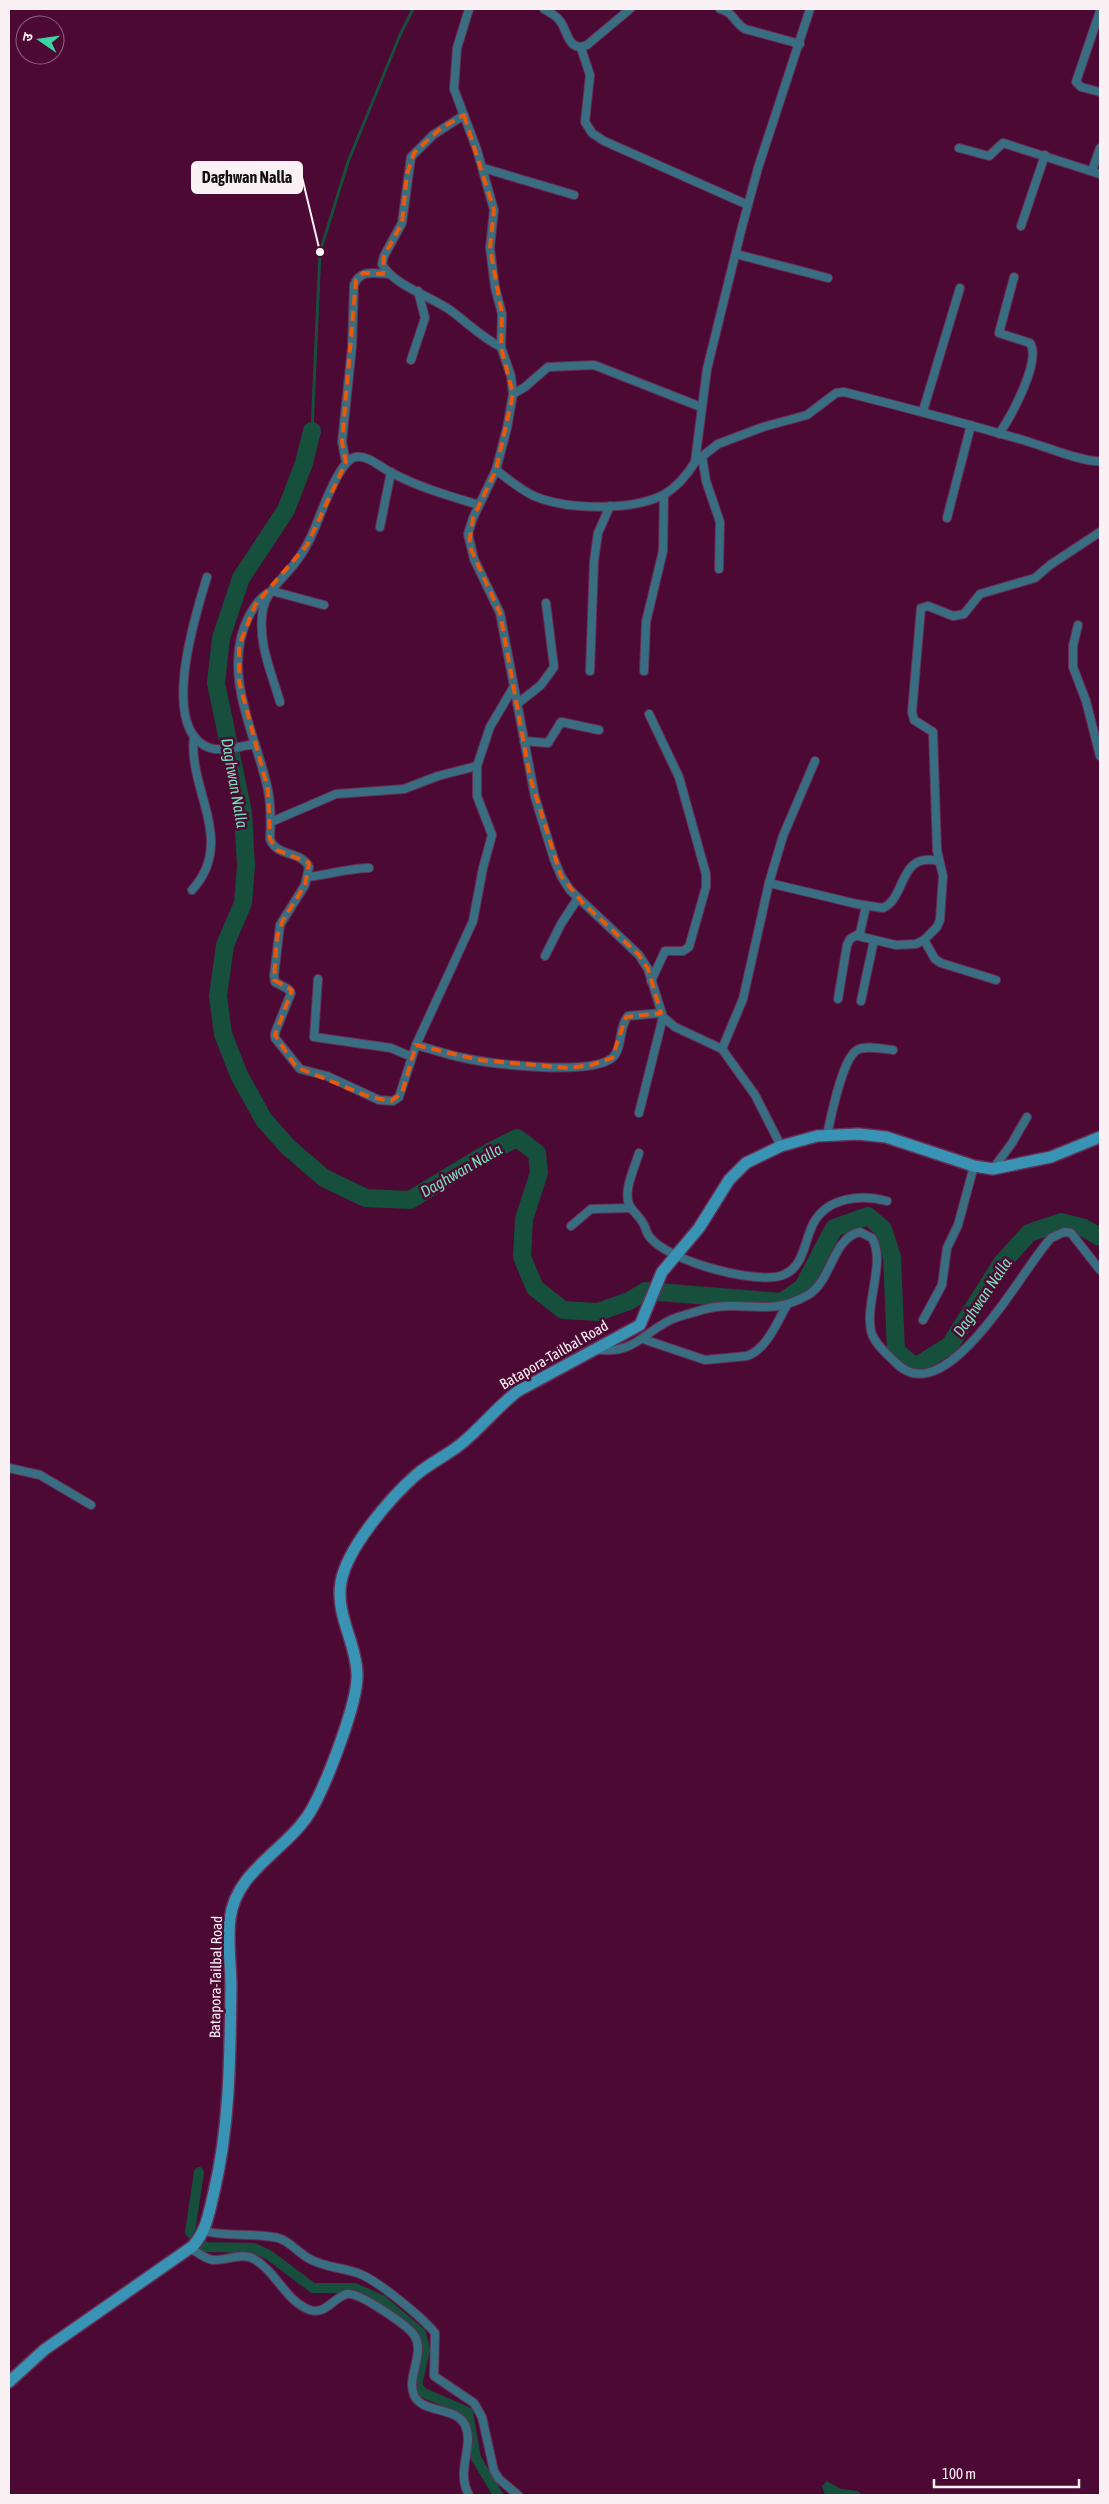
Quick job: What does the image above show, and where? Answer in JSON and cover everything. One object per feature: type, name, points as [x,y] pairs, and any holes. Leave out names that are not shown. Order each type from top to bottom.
[{"type":"main road","name":"Batapora-Tailbal Road","points":[[196,2241],[220,2168],[228,2111],[230,1917],[239,1888],[313,1809],[348,1720],[356,1689],[357,1673],[340,1606],[341,1582],[346,1566],[365,1533],[415,1476],[461,1444],[503,1402],[518,1391],[640,1325],[662,1272],[699,1228],[719,1194],[736,1172],[746,1164],[781,1146],[827,1134],[858,1134],[886,1137],[974,1166],[993,1169],[1051,1157],[1100,1137]]},
{"type":"main road","points":[[9,2382],[44,2350],[196,2241]]},
{"type":"street","points":[[469,9],[462,28],[454,72],[455,95],[483,168],[494,210],[490,248],[495,287],[502,314],[501,347],[511,376],[513,394],[507,428],[496,470],[470,525],[469,545],[500,612],[530,777],[554,859],[561,876],[578,898],[639,955],[648,969],[662,1015],[639,1113]]},
{"type":"street","points":[[544,9],[561,21],[569,40],[574,46],[580,48],[630,9]]},
{"type":"street","points":[[720,9],[730,13],[740,26],[745,29],[800,44]]},
{"type":"street","points":[[695,462],[707,369],[748,205],[810,9]]},
{"type":"street","points":[[1100,11],[1076,82],[1081,87],[1100,92]]},
{"type":"street","points":[[580,48],[590,75],[585,122],[592,134],[748,205]]},
{"type":"street","points":[[464,115],[432,135],[411,157],[402,223],[382,260],[382,264],[389,274],[448,309],[486,340],[501,347]]},
{"type":"street","points":[[959,148],[989,156],[1004,143],[1100,174]]},
{"type":"street","points":[[1092,171],[1100,148]]},
{"type":"street","points":[[1021,226],[1045,155]]},
{"type":"street","points":[[483,168],[574,195]]},
{"type":"street","points":[[736,254],[828,278]]},
{"type":"street","points":[[346,462],[342,442],[352,347],[354,285],[358,276],[363,273],[389,274]]},
{"type":"street","points":[[999,434],[1018,403],[1033,353],[1030,343],[999,333],[1014,277]]},
{"type":"street","points":[[923,411],[960,288]]},
{"type":"street","points":[[411,360],[425,318],[418,292]]},
{"type":"street","points":[[513,394],[525,387],[548,367],[594,365],[701,407]]},
{"type":"street","points":[[496,470],[532,495],[543,499],[569,505],[610,506],[638,503],[664,494],[688,473],[695,462],[718,444],[763,427],[807,415],[836,393],[844,392],[923,411],[1086,460],[1100,461]]},
{"type":"street","points":[[947,518],[971,425]]},
{"type":"street","points":[[280,702],[261,636],[264,608],[272,591],[307,545],[338,474],[346,462],[351,458],[359,456],[432,490],[479,505]]},
{"type":"street","points":[[702,456],[706,480],[720,522],[719,569]]},
{"type":"street","points":[[380,527],[391,472]]},
{"type":"street","points":[[644,671],[646,622],[663,551],[664,494]]},
{"type":"street","points":[[590,671],[594,561],[598,533],[610,506]]},
{"type":"street","points":[[838,999],[847,945],[850,940],[858,936],[907,946],[924,940],[937,927],[940,920],[943,876],[938,861],[933,732],[914,720],[912,712],[921,608],[928,606],[953,616],[964,614],[980,594],[1035,578],[1050,564],[1100,532]]},
{"type":"street","points":[[207,577],[195,614],[184,674],[186,715],[190,729],[194,736],[207,747],[219,749],[255,744]]},
{"type":"street","points":[[324,605],[272,591],[266,594],[255,605],[244,627],[238,652],[239,681],[268,790],[271,822],[270,839],[274,847],[308,863],[308,877],[282,920],[277,937],[274,980],[277,985],[288,989],[291,993],[275,1033],[275,1038],[300,1069],[327,1076],[379,1100],[393,1101],[400,1097],[416,1045],[473,921],[492,830],[481,811],[477,796],[477,766],[490,727],[513,688]]},
{"type":"street","points":[[517,704],[540,685],[554,667],[546,602]]},
{"type":"street","points":[[1078,625],[1073,646],[1073,667],[1086,702],[1100,756]]},
{"type":"street","points":[[649,714],[679,776],[688,804],[706,879],[689,947],[687,950],[669,950],[662,953],[652,982]]},
{"type":"street","points":[[524,741],[548,743],[561,722],[599,730]]},
{"type":"street","points":[[192,890],[200,882],[207,863],[212,834],[193,758],[194,736]]},
{"type":"street","points":[[722,1049],[743,999],[769,883],[786,826],[815,761]]},
{"type":"street","points":[[271,822],[336,794],[404,789],[438,776],[477,766]]},
{"type":"street","points":[[769,883],[866,906],[886,906],[905,875],[917,862],[924,859],[938,861]]},
{"type":"street","points":[[308,877],[332,875],[347,868],[369,868]]},
{"type":"street","points":[[545,956],[561,924],[578,898]]},
{"type":"street","points":[[858,936],[866,906]]},
{"type":"street","points":[[861,1001],[874,940]]},
{"type":"street","points":[[924,940],[935,959],[941,963],[996,980]]},
{"type":"street","points":[[318,979],[314,1037],[391,1048],[412,1057]]},
{"type":"street","points":[[416,1045],[479,1060],[568,1068],[591,1065],[612,1058],[616,1053],[621,1027],[628,1016],[662,1015],[675,1027],[722,1049],[755,1095],[781,1146]]},
{"type":"street","points":[[827,1134],[837,1092],[854,1053],[862,1048],[893,1050]]},
{"type":"street","points":[[993,1169],[1012,1144],[1027,1117]]},
{"type":"street","points":[[639,1153],[628,1191],[631,1208],[641,1217],[651,1241],[675,1256],[746,1276],[777,1277],[785,1275],[794,1268],[807,1246],[813,1224],[820,1214],[832,1205],[857,1197],[872,1197],[887,1201]]},
{"type":"street","points":[[923,1320],[942,1285],[947,1248],[958,1225],[974,1166]]},
{"type":"street","points":[[571,1226],[591,1209],[631,1208]]},
{"type":"street","points":[[594,1349],[613,1350],[643,1339],[674,1318],[714,1307],[760,1308],[787,1305],[809,1294],[819,1286],[848,1237],[860,1232],[867,1234],[875,1243],[877,1252],[869,1318],[876,1342],[900,1368],[913,1374],[928,1373],[939,1369],[975,1341],[1051,1238],[1064,1232],[1071,1233],[1100,1270]]},
{"type":"street","points":[[643,1339],[705,1360],[746,1356],[752,1354],[765,1342],[787,1305]]},
{"type":"street","points":[[9,1468],[40,1475],[91,1505]]},
{"type":"street","points":[[196,2241],[229,2236],[273,2236],[282,2239],[316,2262],[367,2277],[419,2317],[435,2333],[434,2376],[445,2386],[474,2403],[482,2417],[494,2471],[499,2479],[518,2495]]},
{"type":"street","points":[[196,2241],[213,2260],[244,2256],[254,2259],[274,2276],[287,2293],[309,2310],[321,2310],[342,2296],[353,2294],[372,2304],[409,2330],[416,2338],[417,2346],[412,2384],[416,2400],[458,2417],[464,2424],[466,2435],[463,2483],[468,2495]]},
{"type":"highlighted area","points":[[464,115],[494,210],[490,248],[502,314],[501,347],[513,394],[496,470],[473,518],[469,545],[500,613],[530,777],[561,876],[583,903],[639,955],[648,969],[661,1013],[626,1017],[612,1058],[591,1065],[568,1068],[479,1060],[416,1045],[402,1093],[391,1101],[370,1097],[296,1067],[275,1035],[292,990],[274,980],[277,937],[283,920],[305,885],[309,863],[277,850],[270,839],[268,790],[239,681],[239,646],[255,605],[307,545],[346,462],[342,442],[356,280],[363,273],[383,274],[384,256],[402,223],[407,174],[414,153],[441,128]]},
{"type":"shaded area","points":[[827,2481],[841,2489],[858,2491],[862,2495],[825,2495],[822,2486]]},
{"type":"waterway","name":"Daghwan Nalla","points":[[312,431],[320,252],[348,162],[400,35],[413,9]]},
{"type":"waterway","name":"Daghwan Nalla","points":[[312,431],[304,463],[286,510],[241,578],[221,638],[216,683],[243,812],[246,866],[243,903],[225,945],[218,996],[223,1034],[239,1075],[264,1120],[288,1147],[324,1178],[366,1198],[410,1200],[491,1151],[517,1138],[537,1153],[539,1173],[524,1219],[522,1257],[535,1288],[563,1310],[598,1312],[629,1301],[646,1291],[782,1302],[803,1287],[834,1228],[868,1216],[883,1229],[892,1257],[896,1351],[915,1367],[950,1345],[1002,1263],[1029,1233],[1061,1222],[1084,1228],[1100,1237]]},
{"type":"waterway","points":[[199,2172],[190,2232],[205,2247],[254,2248],[269,2255],[313,2288],[355,2288],[382,2300],[421,2333],[425,2350],[417,2385],[422,2392],[468,2412],[476,2458],[498,2495]]},
{"type":"place","name":"Daghwan Nalla","points":[[320,252]]}]
